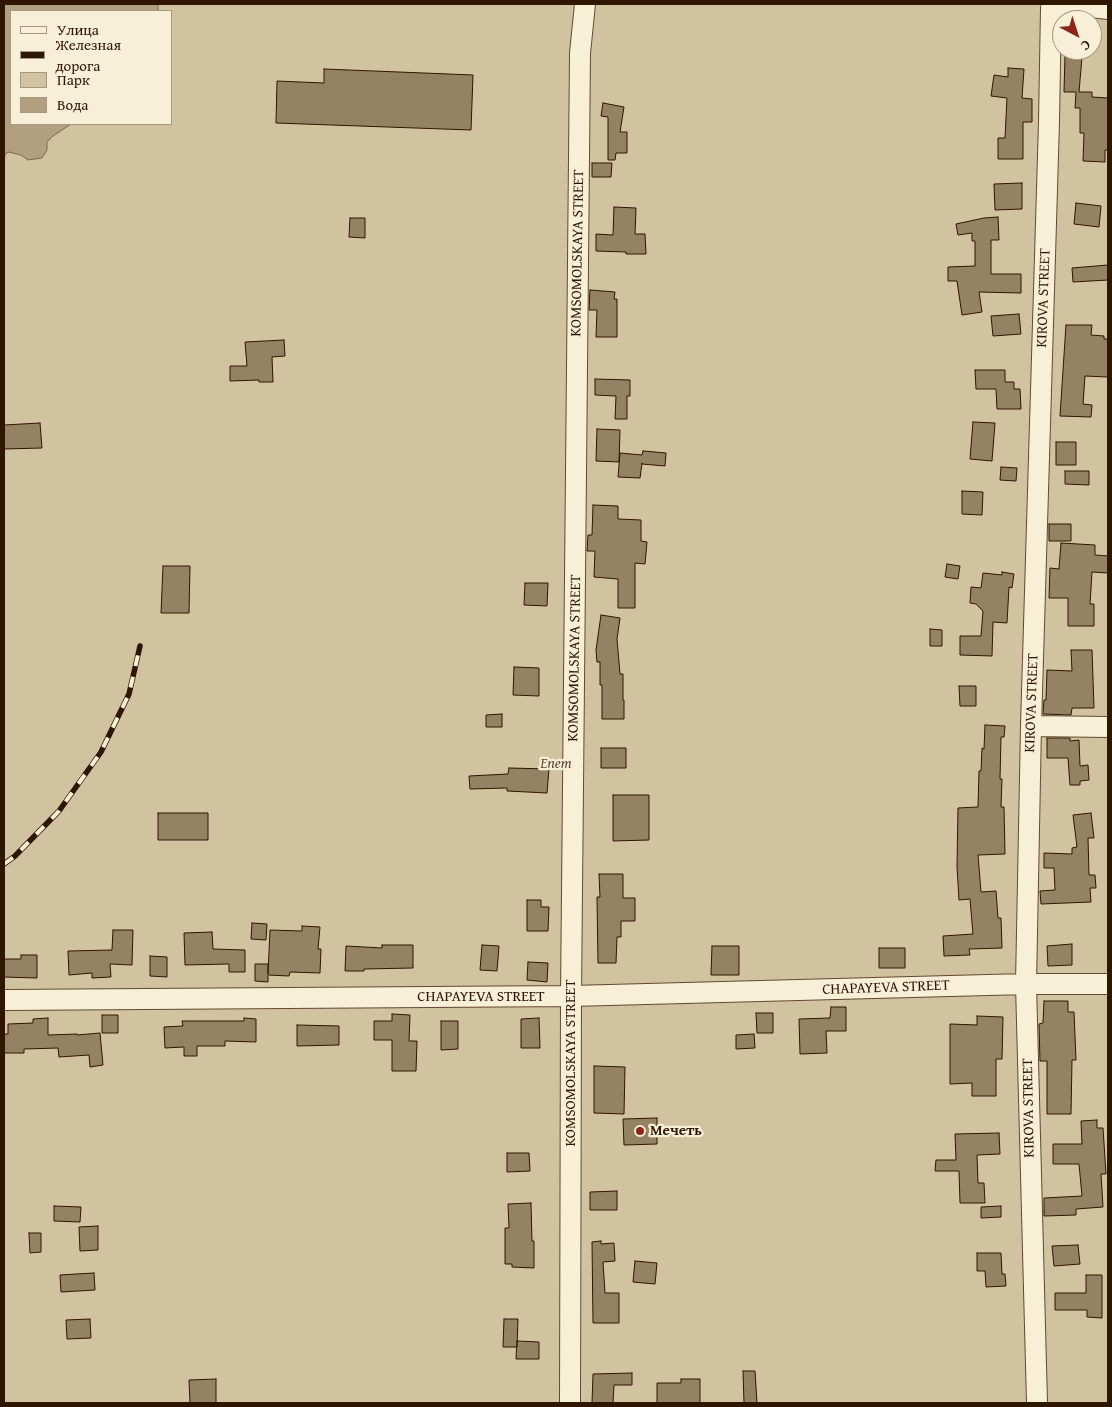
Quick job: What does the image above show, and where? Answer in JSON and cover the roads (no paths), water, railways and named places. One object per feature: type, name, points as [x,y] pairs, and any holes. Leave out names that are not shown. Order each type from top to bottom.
[{"type":"street","name":"KOMSOMOLSKAYA STREET","points":[[570,1403],[571,996],[580,53],[585,4]]},
{"type":"street","points":[[1052,6],[1075,5],[1108,9]]},
{"type":"street","name":"KIROVA STREET","points":[[1036,1403],[1026,984],[1031,726],[1052,6]]},
{"type":"street","points":[[1031,726],[1108,727]]},
{"type":"street","name":"CHAPAYEVA STREET","points":[[4,1000],[571,996],[1026,984],[1108,984]]},
{"type":"water","points":[[4,4],[158,4],[158,10],[10,10],[10,125],[70,125],[47,142],[47,150],[42,158],[28,160],[21,155],[9,152],[5,154],[4,163]]},
{"type":"railway","points":[[4,864],[15,856],[59,811],[101,752],[129,694],[140,646]]},
{"type":"place","name":"Мечеть","points":[[640,1131]]},
{"type":"park label","name":"Enem","points":[[556,764]]}]
